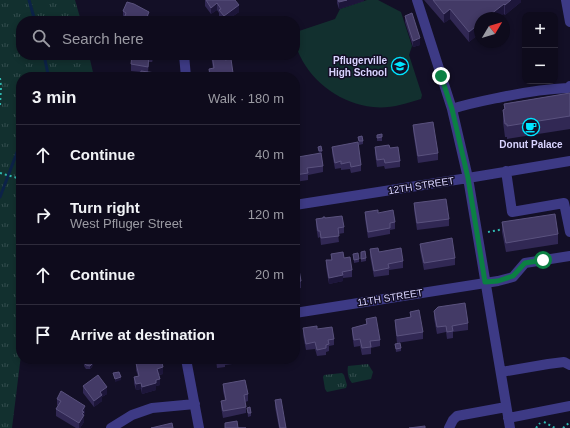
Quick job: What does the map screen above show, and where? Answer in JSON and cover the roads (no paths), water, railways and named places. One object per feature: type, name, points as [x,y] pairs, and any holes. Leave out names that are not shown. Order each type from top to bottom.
[{"type":"street","points":[[417,0],[452,109],[468,178],[509,423],[570,406]]},
{"type":"street","points":[[566,0],[570,22]]},
{"type":"street","points":[[184,60],[186,72]]},
{"type":"street","points":[[452,109],[467,104],[550,88],[568,88],[570,86]]},
{"type":"street","name":"12TH STREET","points":[[300,204],[468,178],[570,160]]},
{"type":"street","points":[[506,171],[512,212],[564,203],[570,232]]},
{"type":"street","name":"11TH STREET","points":[[300,312],[498,281],[513,276],[525,263],[570,256]]},
{"type":"street","points":[[500,372],[564,362],[570,365]]},
{"type":"street","points":[[187,364],[199,428]]},
{"type":"street","points":[[111,428],[132,415],[152,408],[195,404]]},
{"type":"street","points":[[449,428],[457,416],[506,407]]},
{"type":"waterway","points":[[29,0],[34,16]]},
{"type":"waterway","points":[[45,60],[48,72]]},
{"type":"waterway","points":[[0,197],[16,155]]},
{"type":"place","name":"Pflugerville High School","points":[[400,66]]},
{"type":"place","name":"Donut Palace","points":[[531,127]]}]
